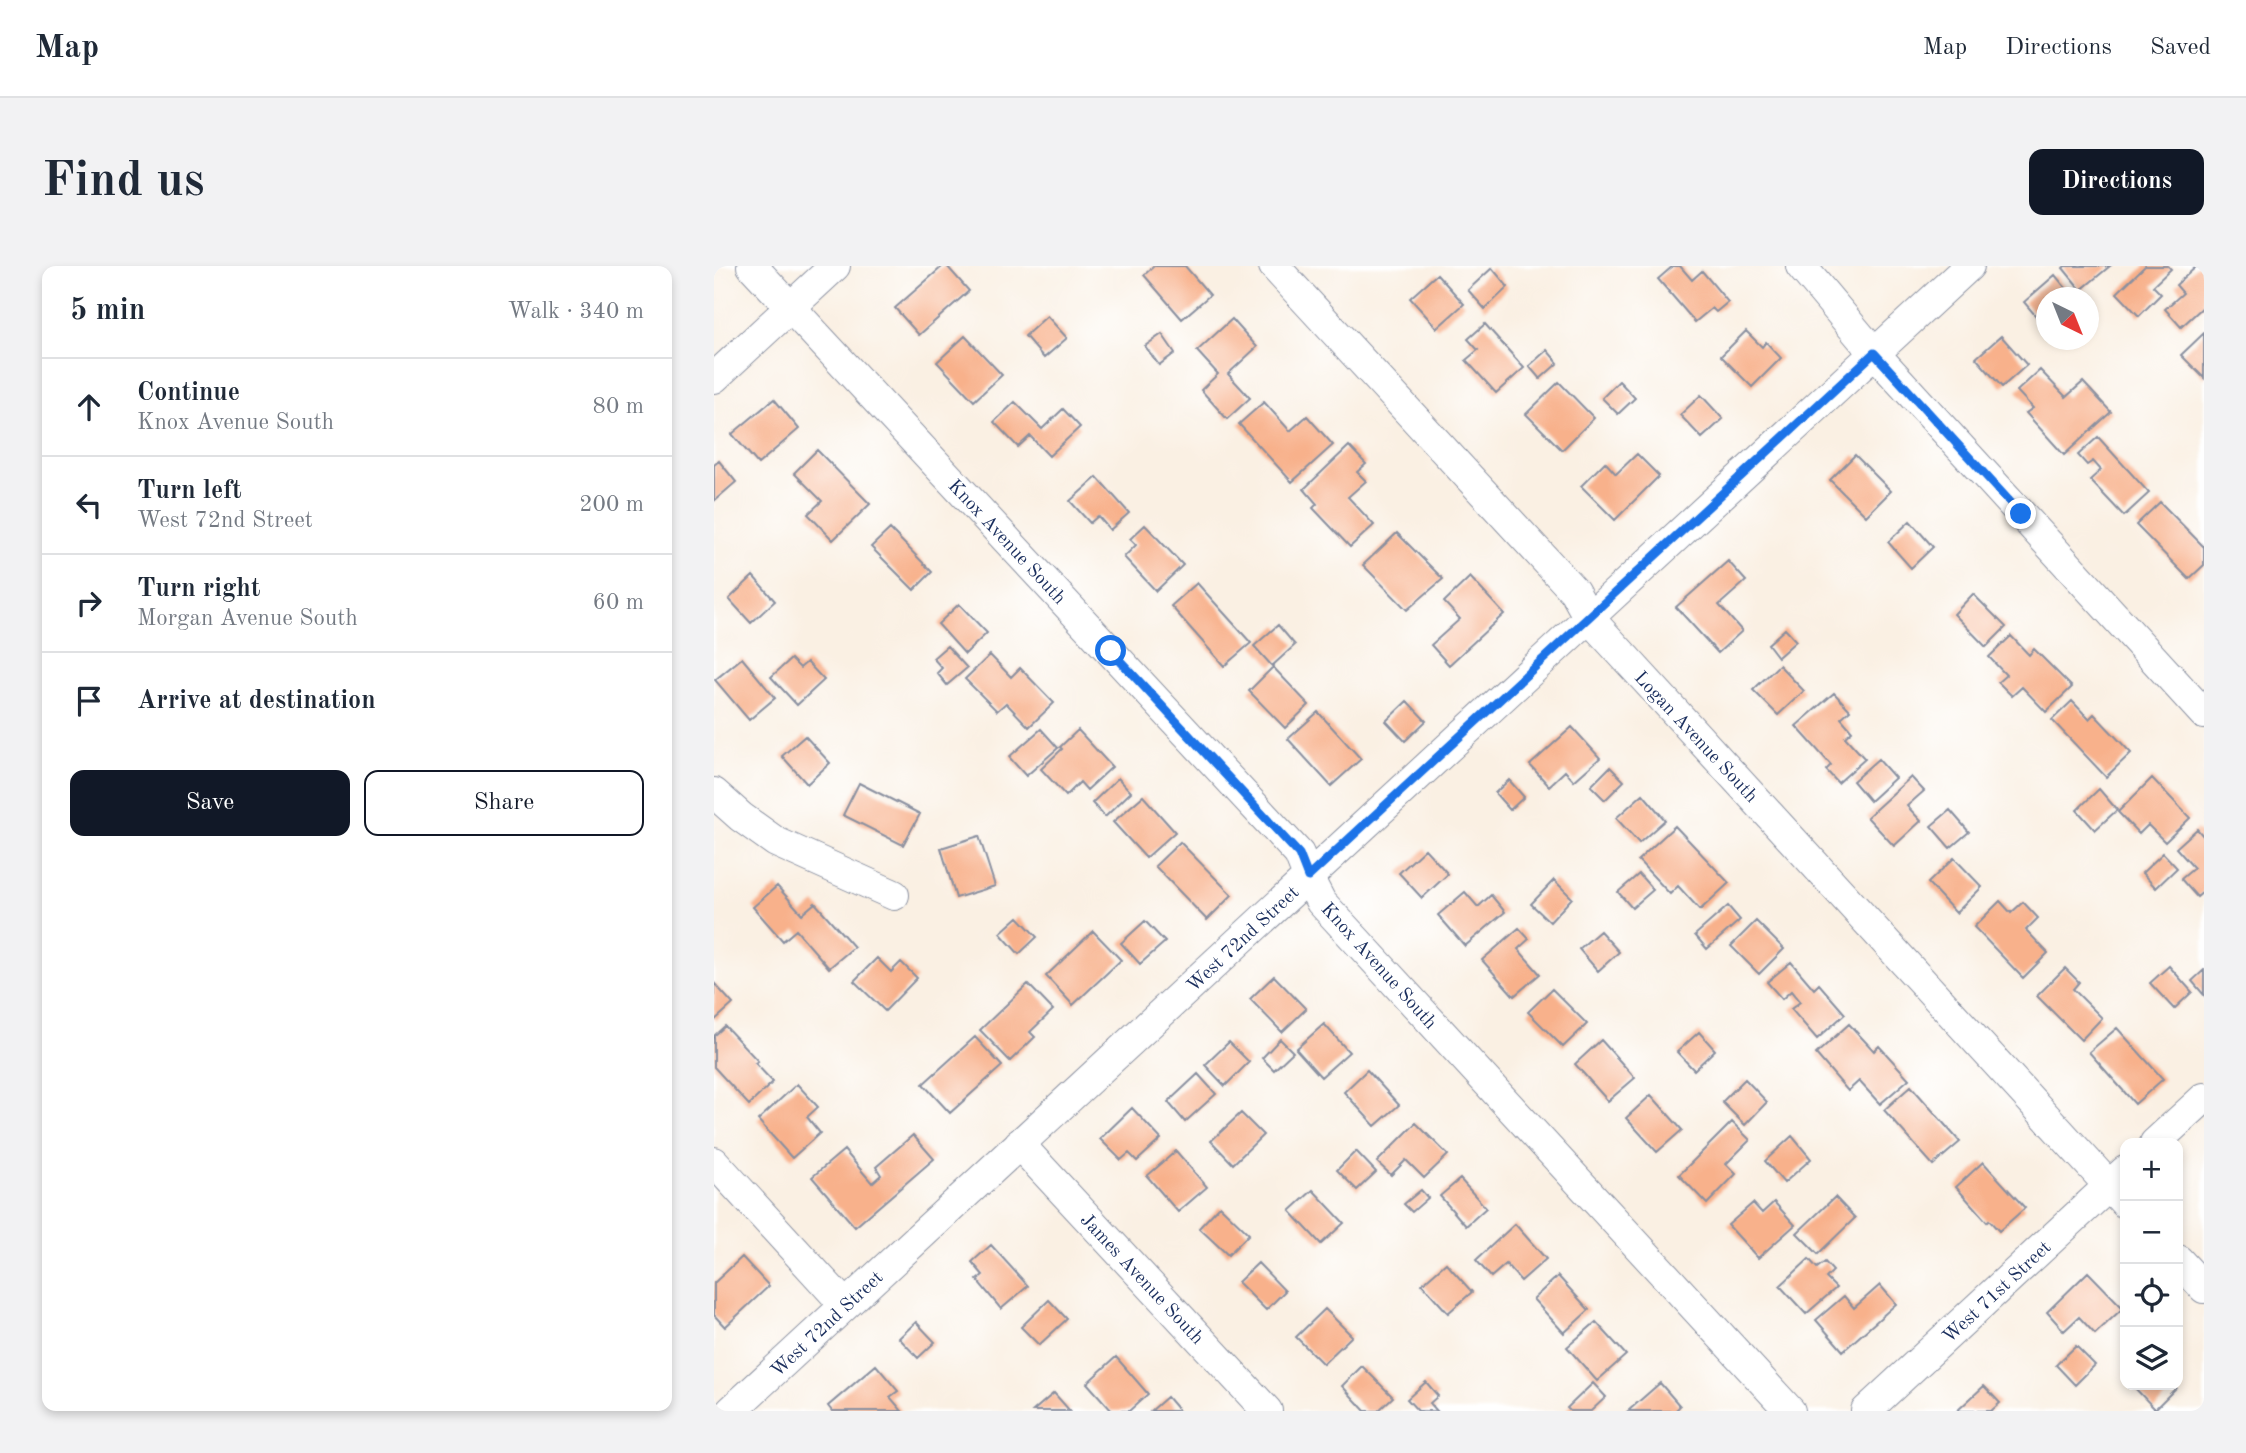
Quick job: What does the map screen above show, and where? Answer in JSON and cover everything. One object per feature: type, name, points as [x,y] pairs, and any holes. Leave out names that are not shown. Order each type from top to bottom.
[{"type":"street","name":"Knox Avenue South","points":[[752,266],[1299,854],[1321,902],[1790,1411]]},
{"type":"street","points":[[714,378],[835,266]]},
{"type":"street","name":"Logan Avenue South","points":[[1274,266],[1574,591],[1588,618],[2120,1186]]},
{"type":"street","points":[[1801,266],[1874,353],[2204,714]]},
{"type":"street","name":"West 72nd Street","points":[[733,1410],[1969,266]]},
{"type":"street","points":[[714,793],[776,842],[894,895]]},
{"type":"street","points":[[2160,1138],[2204,1098]]},
{"type":"street","name":"James Avenue South","points":[[1019,1144],[1267,1411]]},
{"type":"street","points":[[714,1162],[845,1305]]},
{"type":"street","name":"West 71st Street","points":[[1867,1411],[2120,1186]]},
{"type":"street","points":[[2182,1264],[2204,1288]]},
{"type":"building","points":[[943,266],[947,266],[969,291],[919,335],[895,308]]},
{"type":"building","points":[[1154,266],[1185,266],[1210,295],[1182,319],[1144,275]]},
{"type":"building","points":[[1673,266],[1680,266],[1692,280],[1702,271],[1728,302],[1716,312],[1712,308],[1695,322],[1658,279]]},
{"type":"building","points":[[2110,266],[2085,287],[2079,287],[2063,268]]},
{"type":"building","points":[[2145,266],[2168,266],[2171,269],[2153,286],[2161,294],[2139,316],[2117,293]]},
{"type":"building","points":[[2197,266],[2204,266],[2204,306],[2181,327],[2165,309],[2183,293],[2176,285]]},
{"type":"building","points":[[1492,268],[1508,287],[1485,309],[1468,290]]},
{"type":"building","points":[[1437,274],[1464,304],[1437,328],[1410,298]]},
{"type":"building","points":[[2055,275],[2065,287],[2041,287]]},
{"type":"building","points":[[2036,292],[2036,316],[2024,302]]},
{"type":"building","points":[[1047,316],[1067,338],[1044,358],[1025,336]]},
{"type":"building","points":[[1232,319],[1257,347],[1228,374],[1250,398],[1227,419],[1201,390],[1218,374],[1197,351]]},
{"type":"building","points":[[1485,324],[1524,368],[1496,393],[1466,360],[1478,350],[1468,339]]},
{"type":"building","points":[[1746,331],[1762,347],[1766,342],[1781,358],[1752,387],[1721,356]]},
{"type":"building","points":[[2204,333],[2204,378],[2181,355]]},
{"type":"building","points":[[1162,334],[1175,353],[1159,365],[1145,346]]},
{"type":"building","points":[[965,336],[1002,375],[974,401],[937,362]]},
{"type":"building","points":[[2001,336],[2027,365],[2002,387],[1976,358]]},
{"type":"building","points":[[1547,350],[1558,363],[1540,379],[1529,366]]},
{"type":"building","points":[[2040,370],[2066,397],[2083,382],[2111,412],[2064,455],[2026,413],[2033,408],[2017,391]]},
{"type":"building","points":[[1619,381],[1635,398],[1618,414],[1602,398]]},
{"type":"building","points":[[1559,382],[1594,418],[1562,450],[1526,414]]},
{"type":"building","points":[[1701,395],[1723,419],[1702,438],[1680,415]]},
{"type":"building","points":[[774,399],[799,429],[758,464],[732,434]]},
{"type":"building","points":[[1015,402],[1042,429],[1063,409],[1080,427],[1049,456],[1030,436],[1018,447],[994,422]]},
{"type":"building","points":[[1264,402],[1290,431],[1307,416],[1333,445],[1292,482],[1239,424]]},
{"type":"building","points":[[2098,437],[2149,493],[2124,516],[2090,480],[2101,470],[2093,461],[2087,465],[2078,455]]},
{"type":"building","points":[[1349,446],[1366,464],[1357,472],[1366,481],[1348,497],[1374,525],[1350,547],[1313,508],[1317,504],[1304,489]]},
{"type":"building","points":[[817,450],[870,504],[833,540],[808,514],[822,501],[794,473]]},
{"type":"building","points":[[1637,454],[1659,476],[1615,520],[1581,486],[1605,462],[1616,474]]},
{"type":"building","points":[[1855,455],[1891,491],[1866,516],[1830,480]]},
{"type":"building","points":[[719,461],[736,482],[714,501],[714,465]]},
{"type":"building","points":[[1097,477],[1129,513],[1110,530],[1098,516],[1090,523],[1070,501]]},
{"type":"building","points":[[2160,502],[2204,547],[2204,565],[2189,579],[2136,525]]},
{"type":"building","points":[[1910,521],[1933,547],[1911,568],[1888,542]]},
{"type":"building","points":[[1145,525],[1183,565],[1156,591],[1124,557],[1136,545],[1130,539]]},
{"type":"building","points":[[890,529],[932,572],[914,590],[871,547]]},
{"type":"building","points":[[1397,533],[1443,579],[1407,610],[1363,565]]},
{"type":"building","points":[[1728,561],[1746,581],[1719,605],[1742,631],[1718,653],[1676,607]]},
{"type":"building","points":[[753,576],[775,601],[751,623],[729,599]]},
{"type":"building","points":[[1470,577],[1504,614],[1449,665],[1431,645],[1460,619],[1444,602]]},
{"type":"building","points":[[1197,583],[1251,643],[1224,666],[1171,606]]},
{"type":"building","points":[[1973,594],[2006,627],[1986,647],[1954,614]]},
{"type":"building","points":[[959,604],[987,633],[965,654],[938,624]]},
{"type":"building","points":[[1278,625],[1295,645],[1272,666],[1254,646]]},
{"type":"building","points":[[1785,629],[1796,641],[1778,657],[1768,644]]},
{"type":"building","points":[[2011,636],[2029,655],[2034,649],[2072,687],[2046,712],[2022,687],[2012,696],[1998,682],[2006,675],[1989,657]]},
{"type":"building","points":[[947,646],[967,668],[947,685],[937,673],[942,668],[933,658]]},
{"type":"building","points":[[990,655],[1011,677],[1020,668],[1054,703],[1029,727],[1006,703],[997,711],[965,679]]},
{"type":"building","points":[[742,658],[775,698],[749,720],[715,680]]},
{"type":"building","points":[[791,659],[800,668],[807,662],[824,680],[797,705],[771,677]]},
{"type":"building","points":[[1779,665],[1804,691],[1778,715],[1753,690]]},
{"type":"building","points":[[1273,667],[1309,705],[1285,728],[1249,691]]},
{"type":"building","points":[[1834,693],[1850,710],[1841,718],[1852,731],[1845,737],[1865,759],[1838,783],[1826,770],[1831,765],[1796,726]]},
{"type":"building","points":[[1407,701],[1426,721],[1405,741],[1386,721]]},
{"type":"building","points":[[2072,701],[2089,719],[2094,714],[2131,753],[2106,777],[2052,720]]},
{"type":"building","points":[[1318,712],[1361,759],[1331,786],[1288,739]]},
{"type":"building","points":[[1572,727],[1600,758],[1574,781],[1565,771],[1549,786],[1530,765]]},
{"type":"building","points":[[1041,729],[1058,748],[1026,776],[1009,757]]},
{"type":"building","points":[[1078,730],[1112,767],[1087,790],[1080,782],[1066,796],[1041,769]]},
{"type":"building","points":[[805,736],[830,763],[807,784],[782,756]]},
{"type":"building","points":[[1878,759],[1895,778],[1870,801],[1853,781]]},
{"type":"building","points":[[1610,767],[1624,781],[1605,800],[1591,786]]},
{"type":"building","points":[[1911,777],[1924,791],[1907,806],[1921,821],[1894,846],[1867,817]]},
{"type":"building","points":[[1118,778],[1131,792],[1105,817],[1092,803]]},
{"type":"building","points":[[2152,778],[2190,818],[2165,842],[2148,825],[2139,834],[2118,812]]},
{"type":"building","points":[[1509,780],[1524,797],[1510,810],[1495,793]]},
{"type":"building","points":[[859,783],[920,814],[903,845],[843,815]]},
{"type":"building","points":[[2099,789],[2117,810],[2095,830],[2077,810]]},
{"type":"building","points":[[1643,794],[1665,820],[1639,843],[1616,818]]},
{"type":"building","points":[[1143,796],[1175,832],[1146,858],[1113,822]]},
{"type":"building","points":[[1950,810],[1969,832],[1950,848],[1931,826]]},
{"type":"building","points":[[1675,826],[1729,883],[1700,910],[1678,886],[1670,894],[1638,860]]},
{"type":"building","points":[[2197,829],[2204,837],[2204,891],[2197,897],[2181,879],[2194,868],[2176,848]]},
{"type":"building","points":[[979,836],[995,886],[956,898],[941,848]]},
{"type":"building","points":[[1180,842],[1232,895],[1207,920],[1155,866]]},
{"type":"building","points":[[1425,849],[1448,874],[1422,898],[1399,873]]},
{"type":"building","points":[[2163,853],[2177,868],[2156,888],[2142,873]]},
{"type":"building","points":[[1954,858],[1982,887],[1956,913],[1928,883]]},
{"type":"building","points":[[1639,874],[1653,890],[1632,908],[1618,892]]},
{"type":"building","points":[[1554,880],[1572,898],[1550,922],[1531,904]]},
{"type":"building","points":[[777,886],[802,914],[815,903],[854,947],[829,968],[796,930],[783,941],[753,907]]},
{"type":"building","points":[[1465,892],[1478,907],[1491,895],[1505,912],[1465,946],[1438,915]]},
{"type":"building","points":[[2000,901],[2011,913],[2023,902],[2038,918],[2026,930],[2048,953],[2023,978],[1974,927]]},
{"type":"building","points":[[1728,906],[1740,920],[1707,949],[1695,935]]},
{"type":"building","points":[[1018,917],[1037,937],[1019,954],[1000,933]]},
{"type":"building","points":[[1145,921],[1165,942],[1140,964],[1121,943]]},
{"type":"building","points":[[1756,921],[1784,949],[1759,974],[1731,946]]},
{"type":"building","points":[[1519,928],[1529,939],[1518,949],[1540,974],[1514,996],[1482,960]]},
{"type":"building","points":[[1093,931],[1121,960],[1073,1005],[1046,976]]},
{"type":"building","points":[[1600,931],[1619,952],[1598,971],[1579,949]]},
{"type":"building","points":[[877,958],[891,972],[901,962],[917,978],[885,1011],[854,981]]},
{"type":"building","points":[[1791,962],[1814,989],[1819,984],[1845,1014],[1817,1039],[1791,1009],[1800,1002],[1791,991],[1782,999],[1767,982]]},
{"type":"building","points":[[2169,966],[2192,992],[2174,1009],[2150,983]]},
{"type":"building","points":[[2065,968],[2079,982],[2073,989],[2102,1018],[2081,1040],[2037,996]]},
{"type":"building","points":[[2204,970],[2204,995],[2192,981]]},
{"type":"building","points":[[1274,976],[1306,1009],[1282,1032],[1250,999]]},
{"type":"building","points":[[714,983],[733,1004],[714,1021]]},
{"type":"building","points":[[1028,984],[1053,1010],[1030,1032],[1035,1037],[1010,1061],[980,1030]]},
{"type":"building","points":[[1552,989],[1587,1024],[1563,1047],[1528,1012]]},
{"type":"building","points":[[1324,1024],[1349,1052],[1321,1077],[1296,1049]]},
{"type":"building","points":[[1849,1024],[1874,1051],[1879,1046],[1909,1079],[1880,1104],[1859,1081],[1848,1091],[1816,1054]]},
{"type":"building","points":[[725,1026],[758,1061],[755,1063],[773,1082],[749,1105],[714,1067],[714,1036]]},
{"type":"building","points":[[2117,1028],[2163,1079],[2135,1104],[2089,1052]]},
{"type":"building","points":[[1699,1032],[1715,1050],[1694,1070],[1677,1052]]},
{"type":"building","points":[[975,1037],[1002,1066],[950,1113],[923,1084]]},
{"type":"building","points":[[1280,1039],[1293,1052],[1274,1070],[1262,1058]]},
{"type":"building","points":[[1601,1040],[1635,1078],[1608,1101],[1575,1064]]},
{"type":"building","points":[[1229,1042],[1249,1062],[1225,1086],[1205,1065]]},
{"type":"building","points":[[1367,1070],[1399,1105],[1375,1126],[1344,1092]]},
{"type":"building","points":[[1198,1074],[1216,1094],[1185,1122],[1168,1102]]},
{"type":"building","points":[[1745,1079],[1767,1102],[1745,1125],[1722,1102]]},
{"type":"building","points":[[797,1084],[818,1107],[807,1117],[820,1133],[792,1158],[758,1120]]},
{"type":"building","points":[[1911,1086],[1960,1142],[1933,1165],[1884,1110]]},
{"type":"building","points":[[1651,1095],[1682,1130],[1657,1152],[1626,1118]]},
{"type":"building","points":[[1132,1108],[1161,1139],[1137,1161],[1129,1153],[1121,1160],[1100,1139]]},
{"type":"building","points":[[1241,1113],[1263,1135],[1233,1164],[1211,1141]]},
{"type":"building","points":[[1732,1122],[1750,1140],[1726,1164],[1736,1174],[1707,1204],[1679,1175]]},
{"type":"building","points":[[1416,1123],[1448,1155],[1424,1178],[1406,1160],[1391,1175],[1377,1162]]},
{"type":"building","points":[[913,1135],[934,1159],[855,1227],[812,1177],[844,1150],[872,1183],[881,1175],[876,1167]]},
{"type":"building","points":[[1792,1136],[1811,1159],[1784,1183],[1765,1161]]},
{"type":"building","points":[[1176,1151],[1207,1187],[1178,1212],[1147,1176]]},
{"type":"building","points":[[1356,1151],[1376,1172],[1357,1190],[1337,1170]]},
{"type":"building","points":[[1983,1162],[2025,1208],[1999,1231],[1989,1220],[1987,1222],[1956,1187]]},
{"type":"building","points":[[1460,1179],[1486,1208],[1466,1226],[1440,1196]]},
{"type":"building","points":[[1313,1190],[1344,1223],[1321,1244],[1290,1211]]},
{"type":"building","points":[[1421,1190],[1428,1198],[1412,1212],[1404,1204]]},
{"type":"building","points":[[1835,1197],[1855,1218],[1818,1254],[1797,1233]]},
{"type":"building","points":[[1774,1202],[1795,1225],[1758,1258],[1728,1225],[1753,1203],[1762,1213]]},
{"type":"building","points":[[1220,1206],[1249,1234],[1228,1255],[1199,1228]]},
{"type":"building","points":[[1515,1224],[1546,1259],[1521,1281],[1506,1264],[1491,1277],[1476,1260]]},
{"type":"building","points":[[991,1245],[1028,1286],[1001,1309],[977,1280],[983,1275],[972,1262]]},
{"type":"building","points":[[742,1257],[769,1286],[725,1327],[714,1315],[714,1283]]},
{"type":"building","points":[[1809,1259],[1817,1268],[1825,1262],[1833,1271],[1826,1278],[1836,1288],[1806,1314],[1780,1286]]},
{"type":"building","points":[[1258,1263],[1285,1291],[1266,1310],[1238,1282]]},
{"type":"building","points":[[1446,1263],[1472,1292],[1448,1313],[1422,1284]]},
{"type":"building","points":[[2088,1272],[2120,1305],[2120,1311],[2095,1334],[2079,1317],[2064,1331],[2047,1312]]},
{"type":"building","points":[[1558,1276],[1589,1310],[1564,1333],[1533,1299]]},
{"type":"building","points":[[1880,1285],[1896,1304],[1843,1351],[1816,1320],[1844,1296],[1854,1308]]},
{"type":"building","points":[[1049,1300],[1067,1319],[1039,1345],[1021,1327]]},
{"type":"building","points":[[1325,1309],[1352,1336],[1323,1364],[1296,1337]]},
{"type":"building","points":[[916,1322],[935,1342],[918,1358],[899,1338]]},
{"type":"building","points":[[1596,1322],[1626,1355],[1597,1381],[1567,1347]]},
{"type":"building","points":[[2076,1346],[2095,1365],[2075,1385],[2056,1365]]},
{"type":"building","points":[[1116,1357],[1148,1394],[1129,1411],[1112,1411],[1087,1383]]},
{"type":"building","points":[[876,1365],[898,1391],[890,1397],[902,1411],[832,1411],[828,1406]]},
{"type":"building","points":[[1362,1366],[1393,1397],[1378,1411],[1365,1411],[1342,1386]]},
{"type":"building","points":[[1426,1382],[1438,1396],[1430,1403],[1437,1411],[1418,1411],[1407,1399]]},
{"type":"building","points":[[1593,1383],[1606,1397],[1591,1411],[1570,1411],[1567,1408]]},
{"type":"building","points":[[1660,1383],[1680,1406],[1675,1411],[1628,1411]]},
{"type":"building","points":[[1984,1386],[2000,1403],[1991,1411],[1957,1411]]},
{"type":"building","points":[[2137,1390],[2174,1390],[2155,1409]]},
{"type":"building","points":[[1054,1393],[1070,1411],[1033,1411]]},
{"type":"building","points":[[1167,1397],[1179,1411],[1151,1411]]},
{"type":"route","points":[[1111,651],[1299,854],[1308,877],[1874,353],[2021,514]]}]
